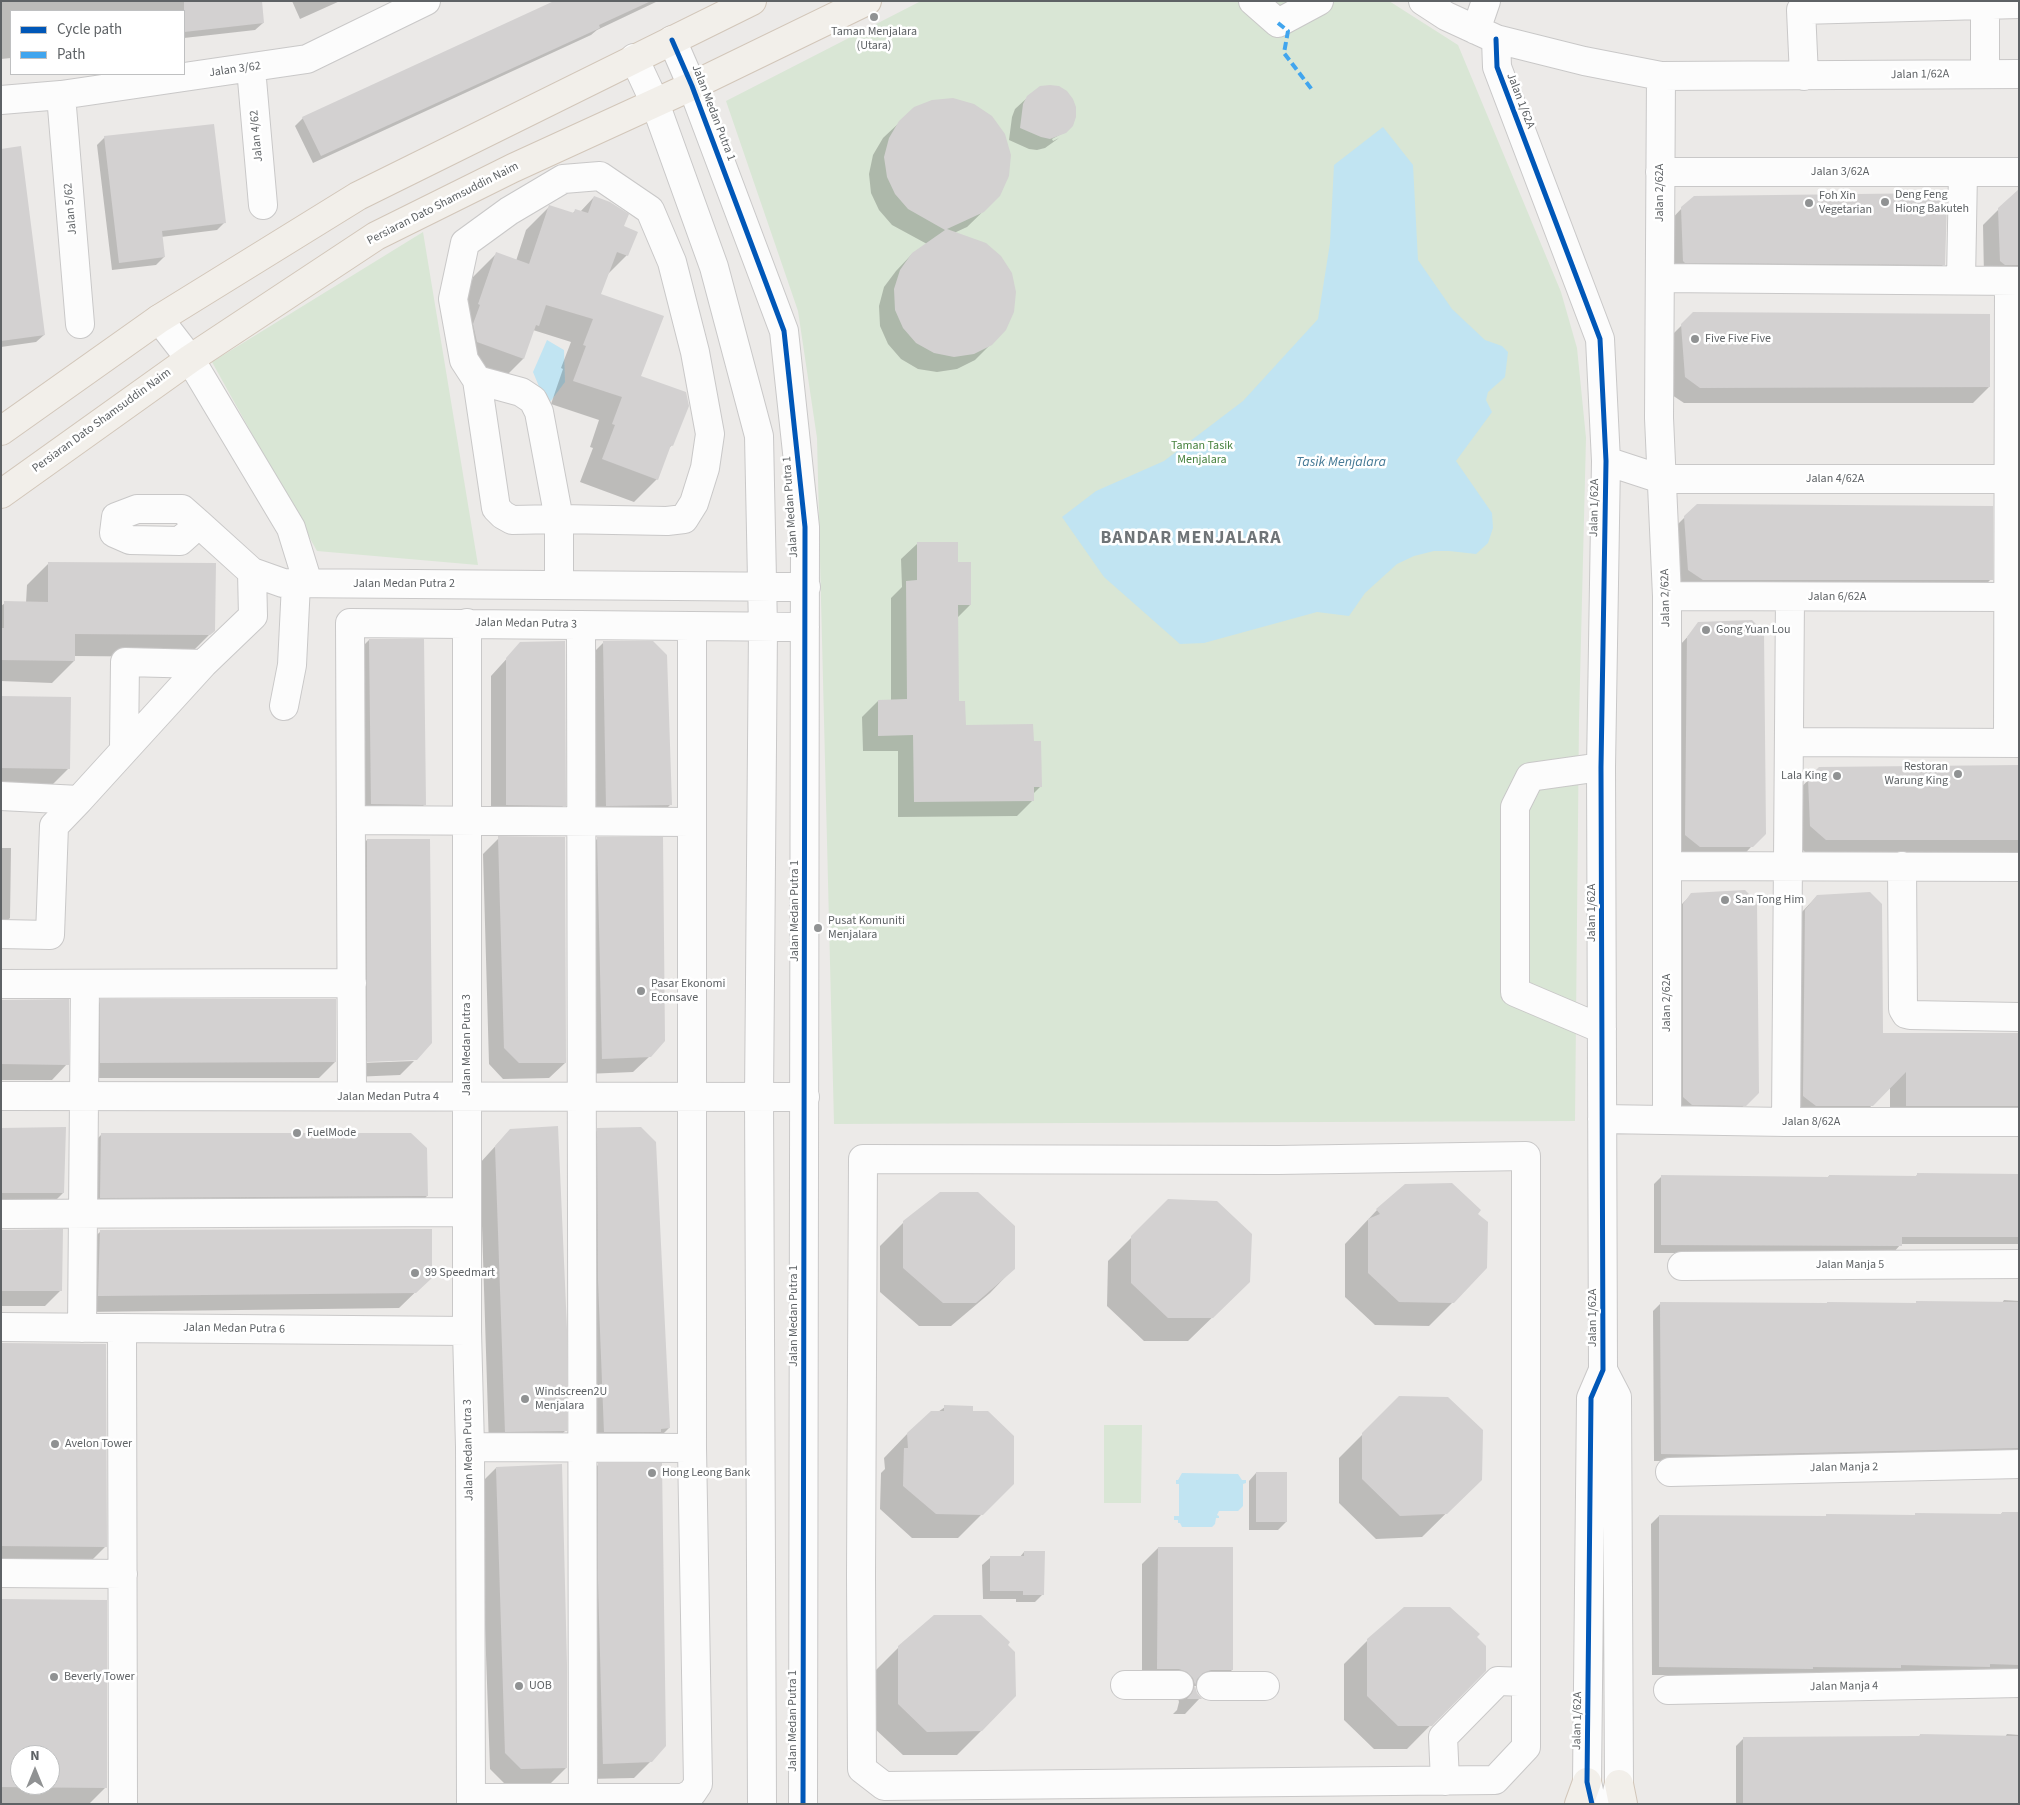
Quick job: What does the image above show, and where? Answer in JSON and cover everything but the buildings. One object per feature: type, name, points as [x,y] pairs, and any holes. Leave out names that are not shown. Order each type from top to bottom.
[{"type":"main road","points":[[1,431],[159,319],[358,196],[752,1]]},
{"type":"main road","name":"Persiaran Dato Shamsuddin Naim","points":[[1,494],[190,359],[376,236],[513,168],[692,86],[867,1]]},
{"type":"street","name":"Jalan 3/62","points":[[1,100],[61,95],[306,59],[426,1]]},
{"type":"street","points":[[1252,1],[1278,23],[1319,1]]},
{"type":"street","name":"Jalan 1/62A","points":[[1423,1],[1446,16],[1486,34],[1584,61],[1661,76],[2019,74]]},
{"type":"street","points":[[1486,1],[1486,34]]},
{"type":"street","points":[[1985,3],[1985,74]]},
{"type":"street","points":[[1804,76],[1800,6],[2019,4]]},
{"type":"street","name":"Jalan 1/62A","points":[[1486,34],[1600,339],[1606,461],[1601,767],[1603,1370],[1592,1398],[1586,1796]]},
{"type":"street","name":"Jalan Medan Putra 1","points":[[672,40],[692,86],[784,331],[805,527],[803,1804]]},
{"type":"street","points":[[634,58],[655,103],[714,267],[759,436],[763,628],[759,1097],[762,1804]]},
{"type":"street","name":"Jalan 4/62","points":[[251,68],[263,205]]},
{"type":"street","name":"Jalan 2/62A","points":[[1661,76],[1659,418],[1667,596],[1667,1120]]},
{"type":"street","name":"Jalan 5/62","points":[[61,95],[80,324]]},
{"type":"street","name":"Jalan 3/62A","points":[[1660,172],[2019,172]]},
{"type":"street","points":[[1962,172],[1962,280]]},
{"type":"street","points":[[600,176],[650,210],[672,262],[695,352],[710,434],[705,468],[694,503],[684,518],[667,521],[512,520],[503,515],[496,508],[477,380],[464,360],[452,299],[465,243],[509,211],[563,179],[600,176]]},
{"type":"street","points":[[1660,278],[2014,281],[2008,479],[2008,597],[2013,742],[1789,742]]},
{"type":"street","points":[[159,319],[190,359],[291,528],[302,583],[292,666],[284,706]]},
{"type":"street","points":[[477,380],[522,392],[533,400],[539,412],[559,519],[560,584]]},
{"type":"street","name":"Jalan 4/62A","points":[[1606,461],[1661,479],[2008,479]]},
{"type":"street","points":[[1,934],[50,935],[54,826],[203,664],[253,616],[252,572],[199,524]]},
{"type":"street","name":"Jalan Medan Putra 2","points":[[252,572],[283,583],[806,587]]},
{"type":"street","name":"Jalan 6/62A","points":[[1667,596],[2008,597]]},
{"type":"street","points":[[1786,1122],[1790,596]]},
{"type":"street","points":[[352,1096],[350,623],[467,623]]},
{"type":"street","name":"Jalan Medan Putra 3","points":[[471,1801],[470,1446],[467,1331],[467,623],[805,627]]},
{"type":"street","points":[[580,624],[583,1798]]},
{"type":"street","points":[[471,1801],[683,1798],[692,1793],[698,1784],[692,1448],[692,626]]},
{"type":"street","points":[[124,748],[125,662],[203,664]]},
{"type":"street","points":[[1601,767],[1530,777],[1516,806],[1516,992],[1602,1029]]},
{"type":"street","points":[[1,796],[79,800]]},
{"type":"street","points":[[351,820],[692,822]]},
{"type":"street","points":[[1667,866],[2019,867]]},
{"type":"street","points":[[1902,866],[1903,1010],[1906,1014],[2019,1017]]},
{"type":"street","points":[[1,984],[352,983]]},
{"type":"street","points":[[82,1328],[85,984]]},
{"type":"street","name":"Jalan Medan Putra 4","points":[[1,1096],[805,1097]]},
{"type":"street","name":"Jalan 8/62A","points":[[1602,1119],[1786,1122],[2019,1122]]},
{"type":"street","points":[[1526,1156],[1526,1747],[1495,1780],[1445,1781],[1220,1794],[1180,1794],[884,1786],[862,1769],[860,1576],[863,1159],[1278,1160],[1526,1156]]},
{"type":"street","points":[[1,1214],[467,1212]]},
{"type":"street","name":"Jalan Manja 5","points":[[1682,1266],[2019,1264]]},
{"type":"street","name":"Jalan Medan Putra 6","points":[[1,1327],[467,1331]]},
{"type":"street","points":[[122,1328],[123,1804]]},
{"type":"street","name":"Jalan 1/62A","points":[[1603,1370],[1617,1397],[1619,1797]]},
{"type":"street","points":[[470,1446],[692,1448]]},
{"type":"street","name":"Jalan Manja 2","points":[[1670,1472],[2019,1464]]},
{"type":"street","points":[[1,1573],[123,1574]]},
{"type":"street","points":[[1445,1781],[1443,1737],[1498,1681],[1526,1682]]},
{"type":"street","name":"Jalan Manja 4","points":[[1668,1690],[2019,1683]]},
{"type":"street","points":[[1125,1685],[1179,1685]]},
{"type":"street","points":[[1210,1686],[1265,1686]]},
{"type":"green space","name":"Taman Tasik Menjalara","points":[[921,1],[1389,1],[1458,45],[1561,292],[1577,348],[1586,438],[1579,720],[1575,1121],[834,1124],[817,438],[798,311],[726,101]]},
{"type":"green space","points":[[423,232],[478,565],[317,551],[212,362]]},
{"type":"green space","points":[[1104,1425],[1142,1425],[1141,1503],[1104,1503]]},
{"type":"water","name":"Tasik Menjalara","points":[[1383,127],[1413,165],[1418,260],[1452,309],[1485,340],[1502,346],[1508,352],[1505,377],[1488,392],[1486,400],[1492,412],[1456,461],[1492,513],[1493,528],[1488,543],[1476,554],[1434,551],[1414,556],[1397,564],[1365,593],[1349,616],[1317,612],[1204,643],[1180,644],[1104,577],[1062,517],[1096,491],[1164,461],[1243,401],[1318,319],[1330,243],[1334,165]]},
{"type":"water","points":[[547,340],[564,350],[565,382],[547,406],[533,372]]},
{"type":"water","points":[[1182,1473],[1238,1474],[1242,1480],[1246,1480],[1246,1483],[1243,1484],[1243,1506],[1238,1511],[1219,1511],[1217,1515],[1219,1518],[1216,1518],[1215,1524],[1212,1527],[1182,1527],[1178,1520],[1174,1520],[1174,1516],[1179,1516],[1179,1484],[1176,1484],[1176,1480],[1178,1480]]},
{"type":"marked path","points":[[1278,23],[1288,31],[1284,53],[1313,91]]},
{"type":"cycle path","points":[[1496,39],[1497,67],[1600,339],[1606,461],[1601,767],[1603,1370],[1591,1398],[1587,1782],[1592,1804]]},
{"type":"cycle path","points":[[672,40],[692,86],[784,331],[805,527],[803,1804]]},
{"type":"place","name":"Taman Menjalara (Utara)","points":[[874,17]]},
{"type":"place","name":"Deng Feng Hiong Bakuteh","points":[[1885,202]]},
{"type":"place","name":"Foh Xin Vegetarian","points":[[1809,203]]},
{"type":"place","name":"Five Five Five","points":[[1695,339]]},
{"type":"place","name":"Gong Yuan Lou","points":[[1706,630]]},
{"type":"place","name":"Restoran Warung King","points":[[1958,774]]},
{"type":"place","name":"Lala King","points":[[1837,776]]},
{"type":"place","name":"San Tong Him","points":[[1725,900]]},
{"type":"place","name":"Pusat Komuniti Menjalara","points":[[818,928]]},
{"type":"place","name":"Pasar Ekonomi Econsave","points":[[641,991]]},
{"type":"place","name":"FuelMode","points":[[297,1133]]},
{"type":"place","name":"99 Speedmart","points":[[415,1273]]},
{"type":"place","name":"Windscreen2U Menjalara","points":[[525,1399]]},
{"type":"place","name":"Avelon Tower","points":[[55,1444]]},
{"type":"place","name":"Hong Leong Bank","points":[[652,1473]]},
{"type":"place","name":"Beverly Tower","points":[[54,1677]]},
{"type":"place","name":"UOB","points":[[519,1686]]},
{"type":"district","name":"BANDAR MENJALARA","points":[[1191,539]]}]
